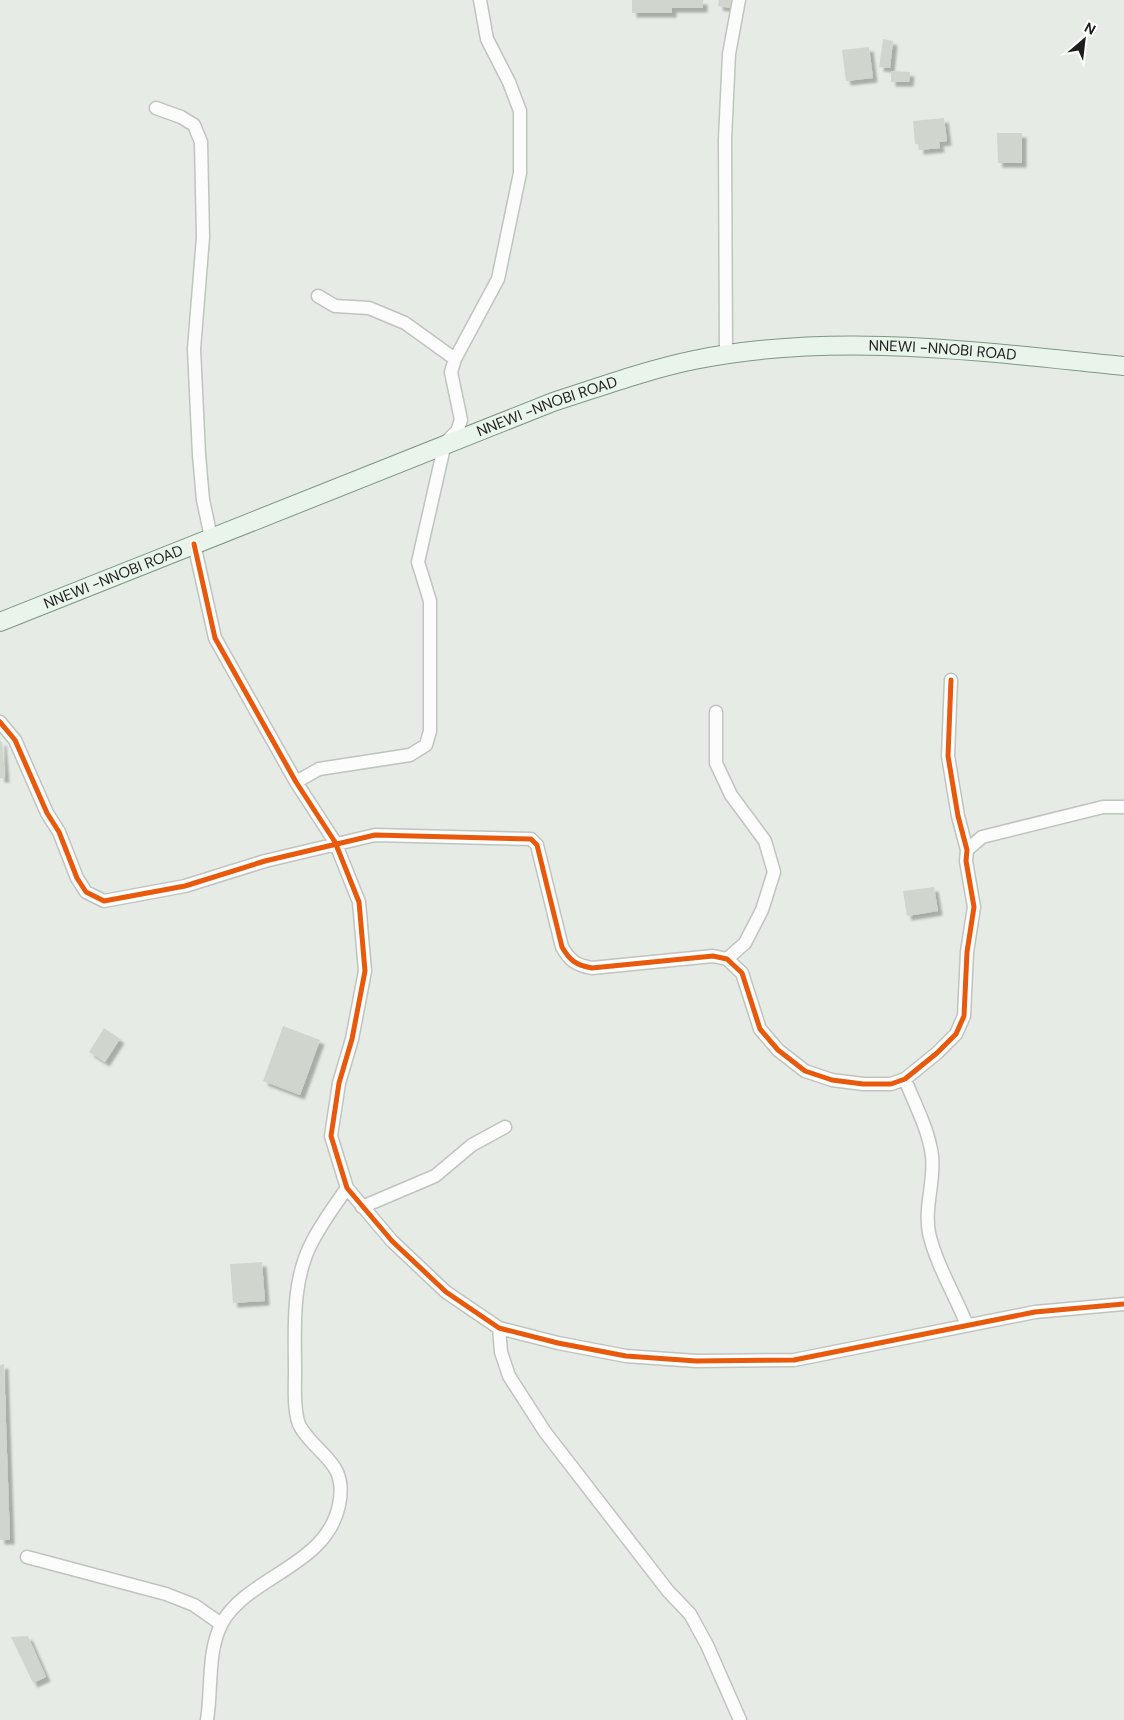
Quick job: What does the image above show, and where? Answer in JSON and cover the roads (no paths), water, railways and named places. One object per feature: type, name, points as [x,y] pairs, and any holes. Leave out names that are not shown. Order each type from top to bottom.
[{"type":"main road","name":"NNEWI -NNOBI ROAD","points":[[0,622],[553,402],[637,375],[693,360],[726,355],[827,346],[921,347],[1124,366]]},
{"type":"street","points":[[296,782],[319,769],[410,755],[426,745],[430,731],[430,601],[418,562],[446,443],[457,431],[461,420],[451,372],[455,359],[498,279],[520,173],[520,111],[509,82],[487,40],[480,0]]},
{"type":"street","points":[[726,355],[725,139],[729,54],[739,0]]},
{"type":"street","points":[[156,108],[181,117],[194,125],[201,142],[203,237],[194,349],[198,455],[203,500],[211,537]]},
{"type":"street","points":[[318,296],[335,306],[369,308],[405,323],[455,359]]},
{"type":"street","points":[[194,544],[214,638],[296,782],[335,842],[359,902],[365,971],[352,1038],[340,1083],[331,1136],[347,1188],[392,1241],[446,1292],[498,1328],[558,1343],[626,1356],[696,1361],[794,1360],[1035,1312],[1124,1304]]},
{"type":"street","points":[[0,722],[15,740],[47,813],[59,832],[77,878],[86,892],[104,901],[185,886],[335,842],[374,834],[531,840],[537,845],[562,947],[569,959],[579,966],[592,968],[713,956],[727,958],[742,973],[760,1029],[778,1050],[804,1071],[832,1080],[863,1084],[892,1084],[905,1080],[938,1053],[956,1034],[964,1016],[967,952],[974,907],[966,861],[967,850],[958,816],[948,756],[951,680]]},
{"type":"street","points":[[716,712],[716,763],[731,795],[765,841],[774,872],[762,910],[745,943],[727,958]]},
{"type":"street","points":[[967,850],[982,837],[1074,816],[1103,807],[1124,807]]},
{"type":"street","points":[[905,1080],[924,1128],[932,1156],[927,1210],[929,1231],[936,1257],[955,1294],[967,1325]]},
{"type":"street","points":[[362,1207],[435,1176],[472,1145],[505,1127]]},
{"type":"street","points":[[207,1720],[215,1643],[221,1624],[232,1608],[307,1554],[331,1530],[339,1505],[340,1483],[332,1460],[300,1427],[295,1399],[294,1322],[300,1273],[311,1243],[347,1188]]},
{"type":"street","points":[[498,1328],[501,1352],[509,1376],[545,1432],[663,1585],[690,1614],[740,1720]]},
{"type":"street","points":[[28,1557],[166,1594],[194,1605],[221,1624]]}]
